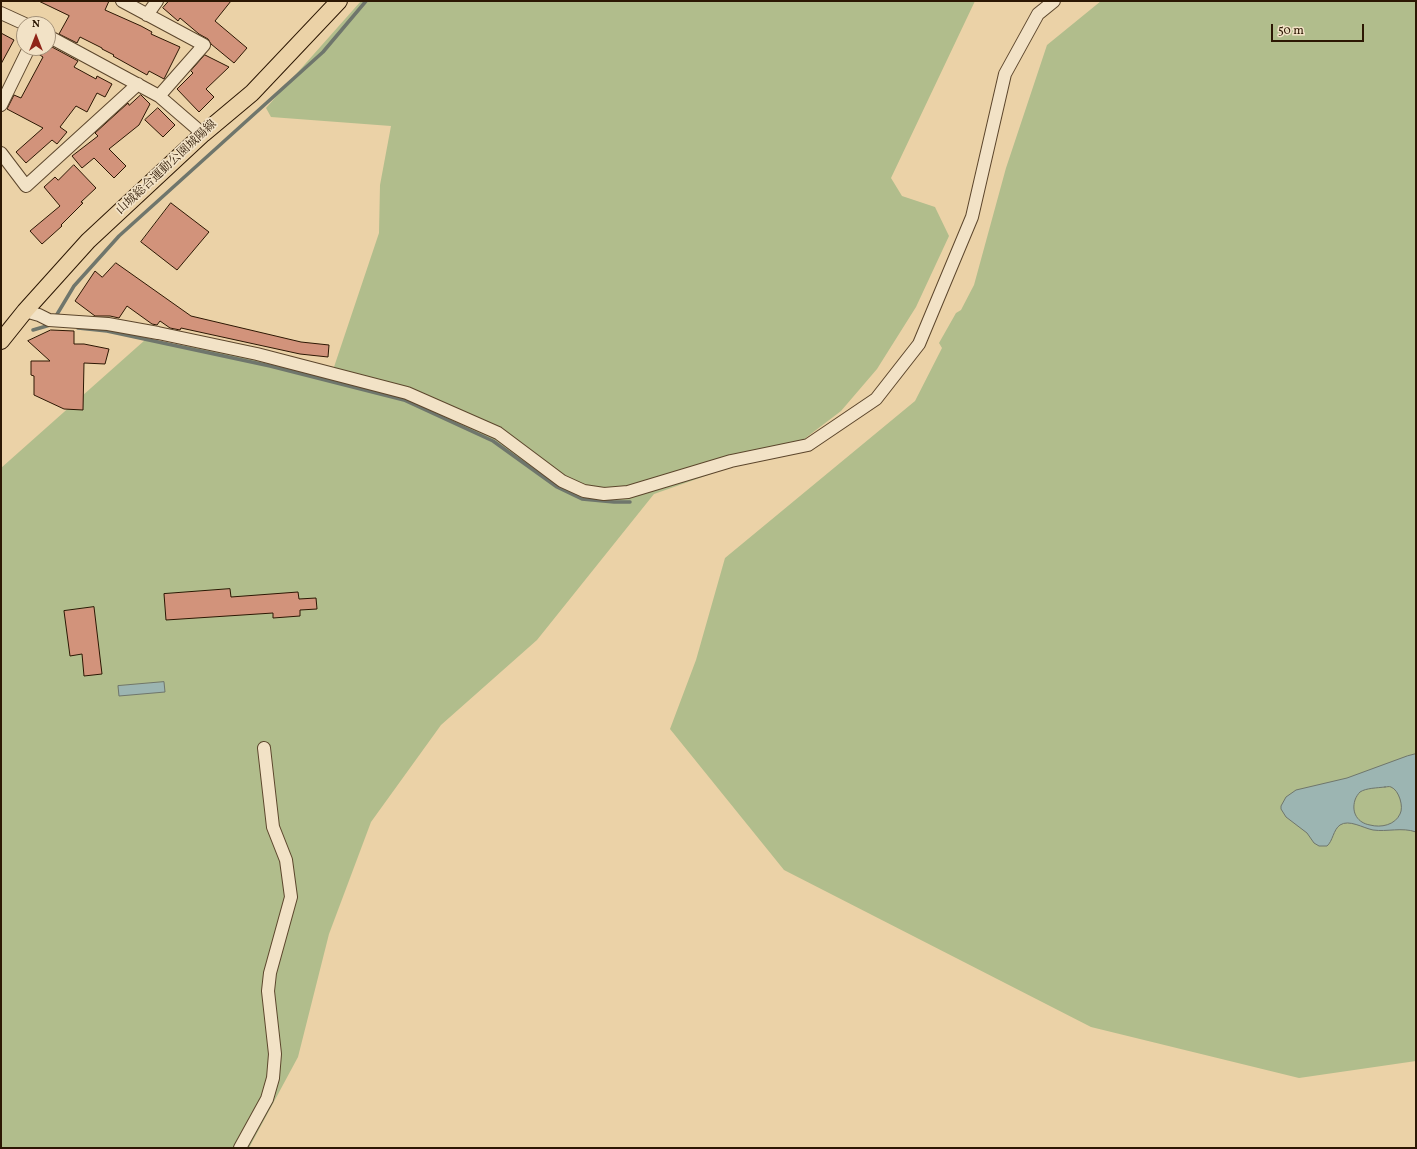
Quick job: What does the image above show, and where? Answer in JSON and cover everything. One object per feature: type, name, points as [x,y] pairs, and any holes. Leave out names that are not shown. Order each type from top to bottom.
[{"type":"main road","name":"山城総合運動公園城陽線","points":[[1,341],[25,311],[88,241],[203,134],[252,93],[338,1]]},
{"type":"street","points":[[122,1],[204,45],[159,96]]},
{"type":"street","points":[[147,15],[157,1]]},
{"type":"street","points":[[25,311],[49,320],[108,324],[257,354],[407,393],[498,433],[562,481],[584,491],[604,494],[628,492],[731,461],[808,445],[876,399],[919,344],[972,217],[1005,74],[1038,14],[1054,1]]},
{"type":"street","points":[[1,13],[16,20]]},
{"type":"street","points":[[56,40],[159,96],[203,134]]},
{"type":"street","points":[[1,105],[25,56]]},
{"type":"street","points":[[1,154],[26,186],[138,84]]},
{"type":"street","points":[[240,1148],[267,1099],[273,1078],[275,1054],[268,992],[270,973],[291,897],[286,860],[273,828],[264,748]]},
{"type":"green space","points":[[361,1],[975,1],[891,178],[902,196],[935,207],[949,236],[916,307],[877,369],[841,411],[799,443],[654,494],[537,640],[441,725],[371,822],[329,934],[298,1057],[249,1148],[1,1148],[1,468],[145,340],[334,367],[379,233],[380,185],[391,126],[271,117],[266,108]]},
{"type":"green space","points":[[1101,1],[1416,1],[1416,1061],[1299,1078],[1091,1027],[784,870],[670,729],[696,660],[725,558],[915,401],[942,348],[939,343],[956,313],[961,310],[974,285],[1006,168],[1047,45]]},
{"type":"water","points":[[164,682],[165,692],[119,696],[118,686]]},
{"type":"water","points":[[1416,754],[1416,832],[1405,830],[1373,830],[1352,823],[1344,823],[1338,827],[1327,846],[1319,846],[1314,843],[1307,833],[1286,817],[1281,809],[1286,797],[1296,790],[1347,778]],"holes":[[[1390,787],[1394,789],[1401,803],[1401,811],[1395,821],[1383,826],[1374,826],[1366,824],[1356,817],[1354,809],[1355,800],[1360,792],[1372,788]]]},
{"type":"building","points":[[39,1],[109,1],[105,10],[141,26],[152,32],[151,34],[180,47],[164,79],[149,71],[147,75],[113,56],[114,55],[102,48],[80,37],[77,43],[59,34],[69,16]]},
{"type":"building","points":[[169,1],[231,1],[215,21],[247,48],[234,63],[211,44],[208,39],[199,34],[180,18],[178,21],[163,8]]},
{"type":"building","points":[[1,33],[14,40],[1,64]]},
{"type":"building","points":[[56,49],[78,61],[74,67],[96,79],[97,76],[112,84],[105,97],[97,93],[87,112],[76,106],[60,127],[67,132],[57,144],[52,140],[26,163],[16,152],[43,128],[7,109],[14,95],[21,98],[43,57],[41,56],[56,56]]},
{"type":"building","points":[[205,55],[229,67],[206,89],[214,97],[199,112],[177,89],[193,73],[191,71]]},
{"type":"building","points":[[141,95],[150,104],[139,125],[109,149],[126,166],[114,178],[94,158],[82,168],[72,156],[98,136],[95,133],[128,103],[129,105]]},
{"type":"building","points":[[158,108],[175,125],[163,137],[145,120]]},
{"type":"building","points":[[74,165],[96,188],[81,202],[83,203],[61,225],[62,226],[42,244],[30,231],[60,206],[44,187],[55,177],[58,180]]},
{"type":"building","points":[[171,203],[209,232],[177,270],[141,242]]},
{"type":"building","points":[[116,263],[191,316],[301,342],[329,345],[328,357],[300,354],[181,328],[180,330],[170,328],[160,321],[157,325],[152,324],[127,306],[119,318],[110,316],[95,316],[75,301],[95,271],[102,277]]},
{"type":"building","points":[[51,330],[74,331],[74,344],[84,344],[109,349],[105,364],[84,363],[83,410],[64,409],[34,395],[34,376],[31,375],[31,361],[50,361],[28,341]]},
{"type":"building","points":[[230,589],[231,597],[298,592],[299,599],[316,598],[317,609],[300,610],[300,616],[273,618],[273,613],[166,620],[164,594]]},
{"type":"building","points":[[94,607],[102,674],[84,676],[82,654],[70,656],[64,611]]},
{"type":"waterway","points":[[56,316],[74,286],[119,236],[323,52],[366,1]]},
{"type":"waterway","points":[[33,330],[50,325]]},
{"type":"waterway","points":[[78,328],[107,331],[270,366],[404,400],[493,441],[557,487],[582,499],[630,502]]}]
